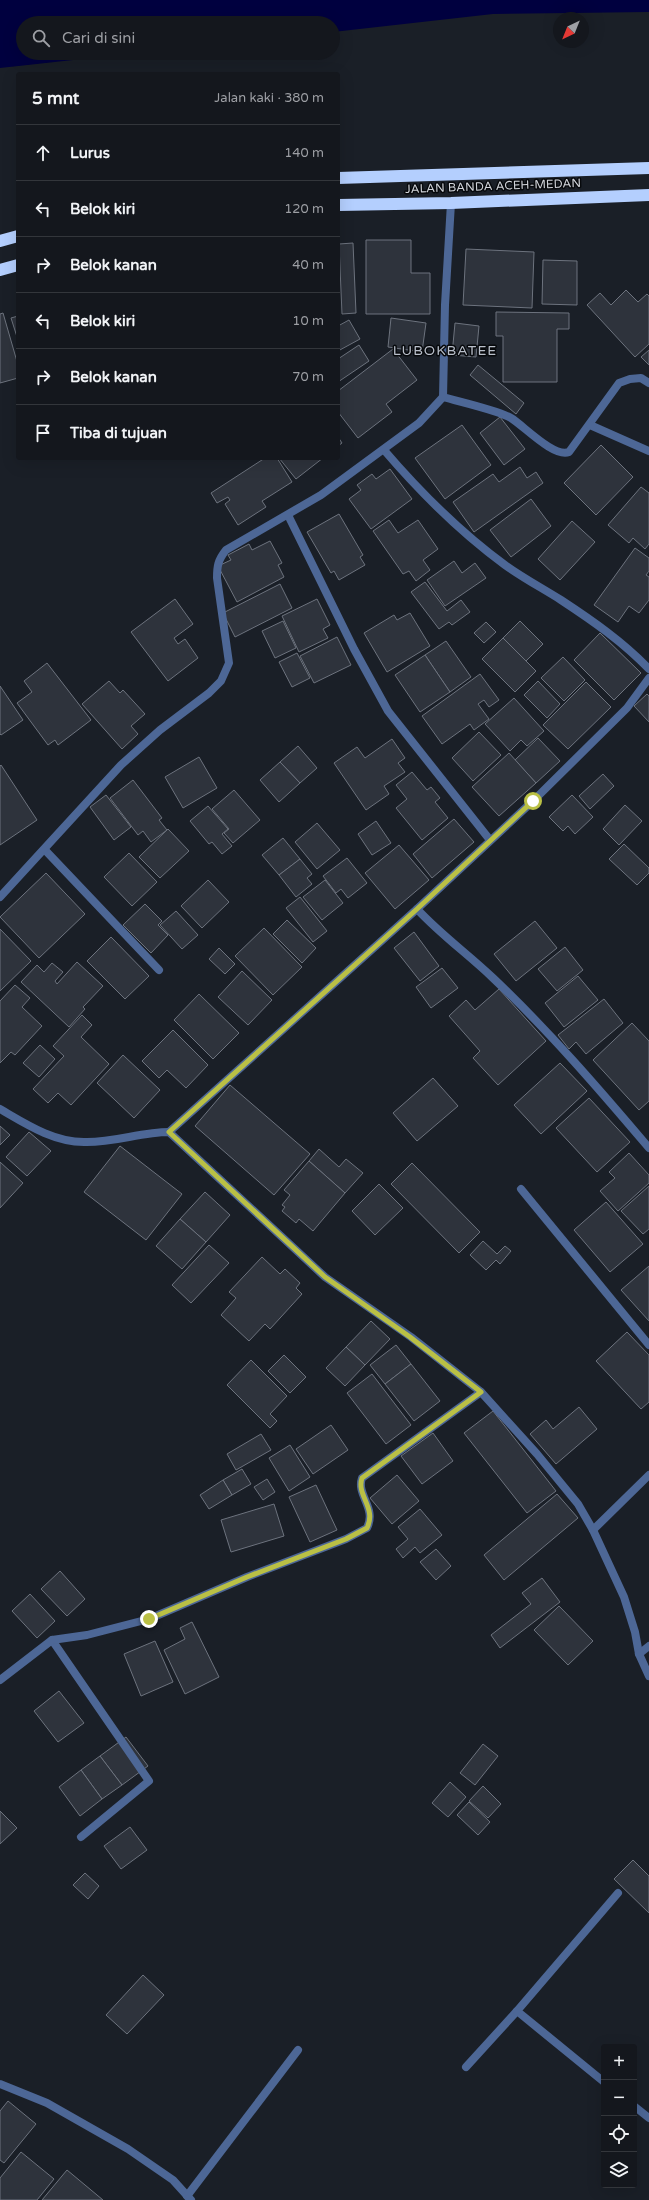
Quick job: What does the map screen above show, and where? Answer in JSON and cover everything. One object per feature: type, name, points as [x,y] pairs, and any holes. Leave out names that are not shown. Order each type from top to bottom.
[{"type":"highway","name":"JALAN BANDA ACEH-MEDAN","points":[[340,178],[649,168]]},
{"type":"highway","name":"JALAN BANDA ACEH-MEDAN","points":[[340,205],[450,203],[649,195]]},
{"type":"highway","points":[[0,241],[16,237]]},
{"type":"highway","points":[[0,270],[16,266]]},
{"type":"street","points":[[0,897],[45,850],[121,765],[160,730],[209,693],[221,681],[229,663],[217,578],[217,566],[219,558],[226,550],[321,495],[419,423],[443,397],[445,305],[450,203]]},
{"type":"street","points":[[443,397],[510,417],[561,454],[569,452],[619,383],[630,379],[641,378],[649,383]]},
{"type":"street","points":[[590,425],[649,451]]},
{"type":"street","points":[[384,450],[402,471],[454,522],[504,564],[608,632],[628,648],[649,670]]},
{"type":"street","points":[[288,515],[354,649],[388,711],[490,840]]},
{"type":"street","points":[[0,1109],[46,1134],[67,1140],[85,1142],[155,1132],[169,1132],[417,909],[490,840],[627,708],[649,678]]},
{"type":"street","points":[[45,850],[159,970]]},
{"type":"street","points":[[417,909],[438,932],[492,977],[569,1054],[647,1146]]},
{"type":"street","points":[[169,1132],[325,1277],[410,1337],[481,1392],[560,1481],[578,1504],[593,1530],[624,1597],[635,1632],[638,1654],[649,1676]]},
{"type":"street","points":[[647,1146],[649,1134]]},
{"type":"street","points":[[521,1189],[649,1345]]},
{"type":"street","points":[[0,1680],[52,1640],[86,1635],[149,1619],[247,1577],[346,1539],[367,1528],[371,1513],[361,1486],[362,1478],[481,1392]]},
{"type":"street","points":[[593,1530],[649,1475]]},
{"type":"street","points":[[52,1640],[149,1781],[81,1837]]},
{"type":"street","points":[[638,1654],[649,1646]]},
{"type":"street","points":[[466,2067],[517,2011],[618,1893]]},
{"type":"street","points":[[517,2011],[602,2080]]},
{"type":"street","points":[[0,2084],[47,2103],[128,2149],[173,2180],[189,2198],[298,2050]]},
{"type":"street","points":[[637,2108],[649,2118]]},
{"type":"shaded area","points":[[0,0],[649,0],[649,12],[553,12],[553,13],[493,14],[340,31],[340,16],[16,16],[16,60],[73,60],[0,68]]},
{"type":"building","points":[[366,240],[411,240],[411,273],[430,273],[430,314],[366,314]]},
{"type":"building","points":[[353,243],[356,313],[342,314],[340,244]]},
{"type":"building","points":[[466,249],[534,252],[532,308],[463,305]]},
{"type":"building","points":[[543,260],[577,261],[577,305],[542,304]]},
{"type":"building","points":[[626,290],[638,302],[647,294],[649,296],[649,344],[635,357],[587,305],[600,293],[611,305]]},
{"type":"building","points":[[496,312],[569,313],[569,329],[557,329],[557,382],[503,382],[503,336],[496,336]]},
{"type":"building","points":[[3,313],[16,358],[16,379],[0,383],[0,314]]},
{"type":"building","points":[[16,317],[16,334],[11,318]]},
{"type":"building","points":[[391,318],[426,323],[422,352],[388,347]]},
{"type":"building","points":[[349,320],[360,339],[340,350],[340,325]]},
{"type":"building","points":[[455,323],[479,326],[476,357],[452,355]]},
{"type":"building","points":[[359,345],[369,361],[340,381],[340,358]]},
{"type":"building","points":[[393,349],[417,380],[386,404],[392,412],[358,438],[340,415],[340,389]]},
{"type":"building","points":[[649,350],[649,365],[641,357]]},
{"type":"building","points":[[478,365],[524,403],[516,414],[470,375]]},
{"type":"building","points":[[500,417],[525,449],[504,465],[480,433]]},
{"type":"building","points":[[462,425],[491,465],[445,499],[415,458]]},
{"type":"building","points":[[601,445],[633,477],[596,515],[564,483]]},
{"type":"building","points":[[262,460],[278,460],[292,482],[262,501],[266,507],[238,525],[225,504],[230,500],[228,497],[217,503],[211,493]]},
{"type":"building","points":[[281,460],[320,460],[296,479]]},
{"type":"building","points":[[520,467],[527,478],[536,472],[543,483],[474,532],[453,502],[493,474],[499,482]]},
{"type":"building","points":[[390,469],[412,499],[371,529],[349,499],[361,490],[357,485],[372,474],[376,479]]},
{"type":"building","points":[[641,487],[649,493],[649,544],[645,549],[633,538],[629,543],[608,525]]},
{"type":"building","points":[[531,499],[551,526],[511,557],[490,530]]},
{"type":"building","points":[[339,514],[363,555],[360,557],[365,565],[339,580],[334,571],[331,573],[307,532]]},
{"type":"building","points":[[389,520],[398,533],[418,520],[438,549],[423,560],[430,570],[416,581],[409,571],[403,574],[373,531]]},
{"type":"building","points":[[572,521],[595,542],[560,580],[538,559]]},
{"type":"building","points":[[270,541],[282,563],[278,565],[284,577],[237,602],[218,566],[231,560],[228,555],[249,544],[252,550]]},
{"type":"building","points":[[635,548],[649,558],[649,571],[646,575],[649,577],[649,600],[639,613],[629,606],[618,622],[594,605]]},
{"type":"building","points":[[454,561],[462,573],[475,563],[486,578],[445,606],[427,580]]},
{"type":"building","points":[[425,582],[447,611],[461,600],[470,612],[452,625],[449,622],[439,629],[411,592]]},
{"type":"building","points":[[280,584],[292,608],[235,637],[223,613]]},
{"type":"building","points":[[175,599],[193,624],[174,638],[178,644],[185,639],[198,658],[168,681],[131,632]]},
{"type":"building","points":[[317,599],[330,625],[323,629],[328,638],[299,652],[282,616]]},
{"type":"building","points":[[410,613],[430,646],[387,672],[364,633],[394,615],[397,620]]},
{"type":"building","points":[[283,621],[296,648],[275,658],[262,631]]},
{"type":"building","points":[[520,621],[543,644],[526,661],[503,638]]},
{"type":"building","points":[[486,622],[496,632],[484,643],[474,633]]},
{"type":"building","points":[[600,633],[641,673],[614,700],[574,660]]},
{"type":"building","points":[[337,637],[351,665],[314,683],[300,656]]},
{"type":"building","points":[[503,638],[536,671],[515,692],[482,659]]},
{"type":"building","points":[[446,641],[471,677],[450,692],[425,655]]},
{"type":"building","points":[[297,653],[310,678],[292,687],[279,662]]},
{"type":"building","points":[[425,655],[450,692],[420,712],[395,675]]},
{"type":"building","points":[[563,657],[585,680],[564,701],[541,678]]},
{"type":"building","points":[[47,663],[91,720],[58,745],[55,740],[48,745],[17,703],[32,692],[24,681]]},
{"type":"building","points":[[480,674],[499,700],[489,707],[484,700],[478,704],[489,719],[474,730],[470,724],[442,744],[422,716]]},
{"type":"building","points":[[109,681],[120,693],[123,690],[145,714],[131,726],[138,734],[122,749],[82,704]]},
{"type":"building","points":[[538,681],[560,704],[547,718],[524,695]]},
{"type":"building","points":[[586,682],[611,707],[568,749],[543,725]]},
{"type":"building","points":[[0,686],[23,720],[1,735],[0,734]]},
{"type":"building","points":[[647,694],[649,696],[649,722],[634,706]]},
{"type":"building","points":[[514,698],[544,731],[527,746],[521,740],[510,751],[485,724]]},
{"type":"building","points":[[479,732],[501,755],[473,781],[452,758]]},
{"type":"building","points":[[538,738],[560,761],[536,783],[515,760]]},
{"type":"building","points":[[392,739],[405,758],[398,763],[405,772],[384,786],[389,794],[366,810],[334,763],[357,747],[365,758]]},
{"type":"building","points":[[298,746],[317,768],[300,783],[280,762]]},
{"type":"building","points":[[509,753],[536,783],[499,816],[472,787]]},
{"type":"building","points":[[199,757],[217,788],[183,808],[165,777]]},
{"type":"building","points":[[280,762],[300,783],[279,802],[260,780]]},
{"type":"building","points":[[1,765],[37,820],[0,845],[0,766]]},
{"type":"building","points":[[412,772],[427,790],[431,787],[440,798],[435,802],[448,818],[422,840],[396,808],[407,799],[396,785]]},
{"type":"building","points":[[603,774],[614,786],[590,809],[579,796]]},
{"type":"building","points":[[133,780],[162,818],[159,820],[167,830],[151,842],[143,831],[138,835],[110,798]]},
{"type":"building","points":[[234,790],[260,820],[233,843],[224,833],[229,829],[212,809]]},
{"type":"building","points":[[106,795],[131,827],[114,840],[90,807]]},
{"type":"building","points":[[572,795],[593,817],[575,834],[568,826],[563,831],[549,817]]},
{"type":"building","points":[[625,805],[642,821],[619,845],[603,829]]},
{"type":"building","points":[[208,806],[228,829],[222,834],[232,846],[222,854],[212,842],[209,844],[190,821]]},
{"type":"building","points":[[454,819],[474,842],[432,878],[413,854]]},
{"type":"building","points":[[376,821],[391,843],[372,855],[358,834]]},
{"type":"building","points":[[317,823],[340,850],[317,869],[295,842]]},
{"type":"building","points":[[168,829],[189,851],[160,878],[139,857]]},
{"type":"building","points":[[283,838],[300,859],[279,875],[262,855]]},
{"type":"building","points":[[624,844],[649,868],[649,873],[637,885],[609,859]]},
{"type":"building","points":[[399,845],[429,880],[395,909],[365,873]]},
{"type":"building","points":[[129,853],[157,882],[132,906],[104,877]]},
{"type":"building","points":[[347,858],[367,883],[348,898],[341,889],[336,893],[323,876]]},
{"type":"building","points":[[300,859],[312,874],[307,878],[312,884],[296,897],[279,875]]},
{"type":"building","points":[[46,873],[85,914],[39,958],[0,917]]},
{"type":"building","points":[[208,880],[229,902],[202,928],[181,906]]},
{"type":"building","points":[[325,880],[343,903],[322,920],[303,897]]},
{"type":"building","points":[[300,897],[327,931],[313,942],[286,908]]},
{"type":"building","points":[[145,904],[162,921],[158,925],[168,935],[151,953],[123,925]]},
{"type":"building","points":[[176,911],[198,935],[182,949],[160,925]]},
{"type":"building","points":[[287,920],[316,948],[302,963],[273,934]]},
{"type":"building","points":[[535,921],[557,948],[516,981],[494,954]]},
{"type":"building","points":[[264,928],[302,967],[273,995],[235,956]]},
{"type":"building","points":[[0,929],[31,961],[0,991]]},
{"type":"building","points":[[414,932],[439,966],[420,981],[394,948]]},
{"type":"building","points":[[111,937],[149,976],[125,999],[87,961]]},
{"type":"building","points":[[565,947],[583,970],[557,991],[538,969]]},
{"type":"building","points":[[219,948],[235,964],[225,974],[209,959]]},
{"type":"building","points":[[77,962],[103,986],[83,1007],[85,1009],[69,1027],[21,982],[37,965],[44,972],[52,963],[63,972],[55,981],[57,984]]},
{"type":"building","points":[[442,968],[458,988],[431,1008],[416,987]]},
{"type":"building","points":[[242,971],[272,1000],[248,1025],[218,997]]},
{"type":"building","points":[[578,976],[598,1000],[564,1027],[545,1003]]},
{"type":"building","points":[[15,985],[30,998],[22,1007],[42,1026],[15,1055],[11,1052],[0,1063],[0,1001]]},
{"type":"building","points":[[499,989],[546,1041],[498,1085],[473,1058],[480,1051],[449,1016],[466,1000],[475,1010]]},
{"type":"building","points":[[199,994],[239,1033],[213,1059],[174,1020]]},
{"type":"building","points":[[604,999],[623,1023],[586,1054],[576,1042],[569,1049],[558,1035]]},
{"type":"building","points":[[82,1015],[92,1025],[81,1037],[109,1064],[71,1105],[58,1093],[48,1103],[33,1089],[64,1056],[53,1046]]},
{"type":"building","points":[[632,1023],[649,1041],[649,1101],[639,1110],[593,1060]]},
{"type":"building","points":[[173,1030],[208,1065],[186,1088],[167,1070],[159,1078],[142,1061]]},
{"type":"building","points":[[40,1045],[55,1059],[39,1077],[23,1063]]},
{"type":"building","points":[[123,1055],[160,1090],[134,1118],[97,1083]]},
{"type":"building","points":[[560,1063],[587,1091],[541,1134],[514,1105]]},
{"type":"building","points":[[433,1078],[458,1106],[417,1141],[393,1113]]},
{"type":"building","points":[[230,1085],[310,1154],[274,1195],[195,1126]]},
{"type":"building","points":[[589,1098],[630,1142],[597,1172],[556,1128]]},
{"type":"building","points":[[0,1126],[10,1135],[0,1145]]},
{"type":"building","points":[[29,1132],[51,1151],[27,1176],[6,1157]]},
{"type":"building","points":[[120,1146],[182,1194],[146,1240],[84,1192]]},
{"type":"building","points":[[319,1149],[339,1167],[346,1159],[363,1173],[345,1193],[309,1161]]},
{"type":"building","points":[[629,1153],[649,1175],[649,1183],[618,1211],[600,1191],[615,1178],[609,1172]]},
{"type":"building","points":[[309,1161],[345,1193],[313,1231],[299,1219],[296,1223],[282,1211],[285,1207],[282,1205],[290,1195],[284,1190]]},
{"type":"building","points":[[0,1162],[23,1183],[0,1208]]},
{"type":"building","points":[[412,1163],[480,1232],[459,1253],[391,1184]]},
{"type":"building","points":[[379,1184],[403,1208],[375,1235],[352,1211]]},
{"type":"building","points":[[649,1186],[649,1229],[643,1234],[621,1211]]},
{"type":"building","points":[[205,1192],[230,1215],[206,1242],[180,1219]]},
{"type":"building","points":[[606,1202],[643,1244],[610,1272],[574,1230]]},
{"type":"building","points":[[180,1219],[206,1242],[182,1269],[156,1246]]},
{"type":"building","points":[[483,1241],[497,1254],[505,1246],[511,1251],[500,1264],[496,1260],[486,1270],[470,1255]]},
{"type":"building","points":[[209,1245],[229,1263],[191,1303],[172,1285]]},
{"type":"building","points":[[262,1257],[280,1274],[285,1269],[300,1283],[296,1288],[302,1294],[270,1329],[265,1324],[249,1341],[221,1315],[236,1298],[229,1292]]},
{"type":"building","points":[[649,1266],[649,1321],[621,1290]]},
{"type":"building","points":[[371,1321],[390,1339],[365,1365],[346,1347]]},
{"type":"building","points":[[627,1332],[649,1355],[649,1402],[641,1409],[596,1361]]},
{"type":"building","points":[[396,1345],[411,1364],[385,1384],[370,1365]]},
{"type":"building","points":[[346,1347],[365,1365],[345,1386],[326,1368]]},
{"type":"building","points":[[284,1355],[306,1377],[290,1393],[268,1371]]},
{"type":"building","points":[[251,1360],[287,1396],[270,1414],[277,1421],[270,1428],[227,1385]]},
{"type":"building","points":[[411,1364],[440,1401],[414,1421],[385,1384]]},
{"type":"building","points":[[372,1374],[411,1425],[386,1444],[347,1393]]},
{"type":"building","points":[[579,1407],[597,1429],[556,1464],[530,1434],[546,1420],[553,1429]]},
{"type":"building","points":[[493,1411],[556,1491],[527,1513],[464,1433]]},
{"type":"building","points":[[331,1425],[348,1450],[313,1474],[296,1449]]},
{"type":"building","points":[[433,1433],[453,1461],[422,1484],[401,1456]]},
{"type":"building","points":[[261,1434],[271,1450],[236,1470],[227,1454]]},
{"type":"building","points":[[290,1445],[310,1477],[289,1491],[269,1458]]},
{"type":"building","points":[[242,1469],[251,1484],[232,1495],[223,1480]]},
{"type":"building","points":[[397,1475],[419,1501],[392,1524],[370,1498]]},
{"type":"building","points":[[267,1479],[275,1492],[263,1500],[254,1487]]},
{"type":"building","points":[[223,1480],[232,1495],[209,1509],[200,1495]]},
{"type":"building","points":[[316,1485],[337,1530],[310,1542],[289,1497]]},
{"type":"building","points":[[557,1494],[578,1518],[504,1580],[484,1555]]},
{"type":"building","points":[[274,1504],[284,1536],[231,1552],[221,1520]]},
{"type":"building","points":[[420,1509],[442,1535],[420,1553],[415,1547],[403,1558],[396,1549],[408,1539],[398,1527]]},
{"type":"building","points":[[436,1549],[451,1566],[436,1580],[420,1562]]},
{"type":"building","points":[[60,1571],[85,1599],[67,1616],[41,1589]]},
{"type":"building","points":[[542,1578],[560,1602],[500,1648],[491,1635],[531,1604],[522,1593]]},
{"type":"building","points":[[30,1594],[55,1621],[37,1638],[12,1611]]},
{"type":"building","points":[[559,1606],[593,1641],[568,1665],[534,1630]]},
{"type":"building","points":[[192,1622],[219,1677],[185,1694],[164,1650],[185,1639],[180,1628]]},
{"type":"building","points":[[155,1641],[173,1682],[141,1696],[124,1654]]},
{"type":"building","points":[[59,1691],[84,1723],[58,1742],[34,1711]]},
{"type":"building","points":[[126,1737],[148,1766],[122,1785],[100,1756]]},
{"type":"building","points":[[483,1744],[498,1756],[475,1785],[460,1773]]},
{"type":"building","points":[[100,1756],[122,1785],[102,1799],[81,1770]]},
{"type":"building","points":[[81,1770],[102,1799],[80,1816],[59,1787]]},
{"type":"building","points":[[450,1782],[466,1797],[448,1817],[432,1803]]},
{"type":"building","points":[[483,1786],[501,1804],[488,1818],[469,1801]]},
{"type":"building","points":[[469,1802],[490,1822],[478,1835],[457,1815]]},
{"type":"building","points":[[0,1811],[17,1828],[0,1844]]},
{"type":"building","points":[[130,1827],[147,1850],[121,1869],[104,1846]]},
{"type":"building","points":[[633,1860],[649,1876],[649,1913],[614,1879]]},
{"type":"building","points":[[85,1873],[99,1886],[88,1899],[73,1885]]},
{"type":"building","points":[[143,1975],[164,1995],[127,2034],[106,2015]]},
{"type":"building","points":[[8,2101],[36,2124],[4,2163],[0,2160],[0,2111]]},
{"type":"building","points":[[21,2152],[54,2179],[37,2200],[0,2200],[0,2178]]},
{"type":"building","points":[[67,2170],[103,2200],[42,2200]]},
{"type":"district","name":"LUBOKBATEE","points":[[445,350]]},
{"type":"route","points":[[149,1619],[247,1577],[346,1539],[367,1528],[370,1522],[371,1513],[361,1486],[362,1478],[481,1392],[410,1337],[325,1277],[197,1156],[169,1132],[417,909],[533,801]]}]
